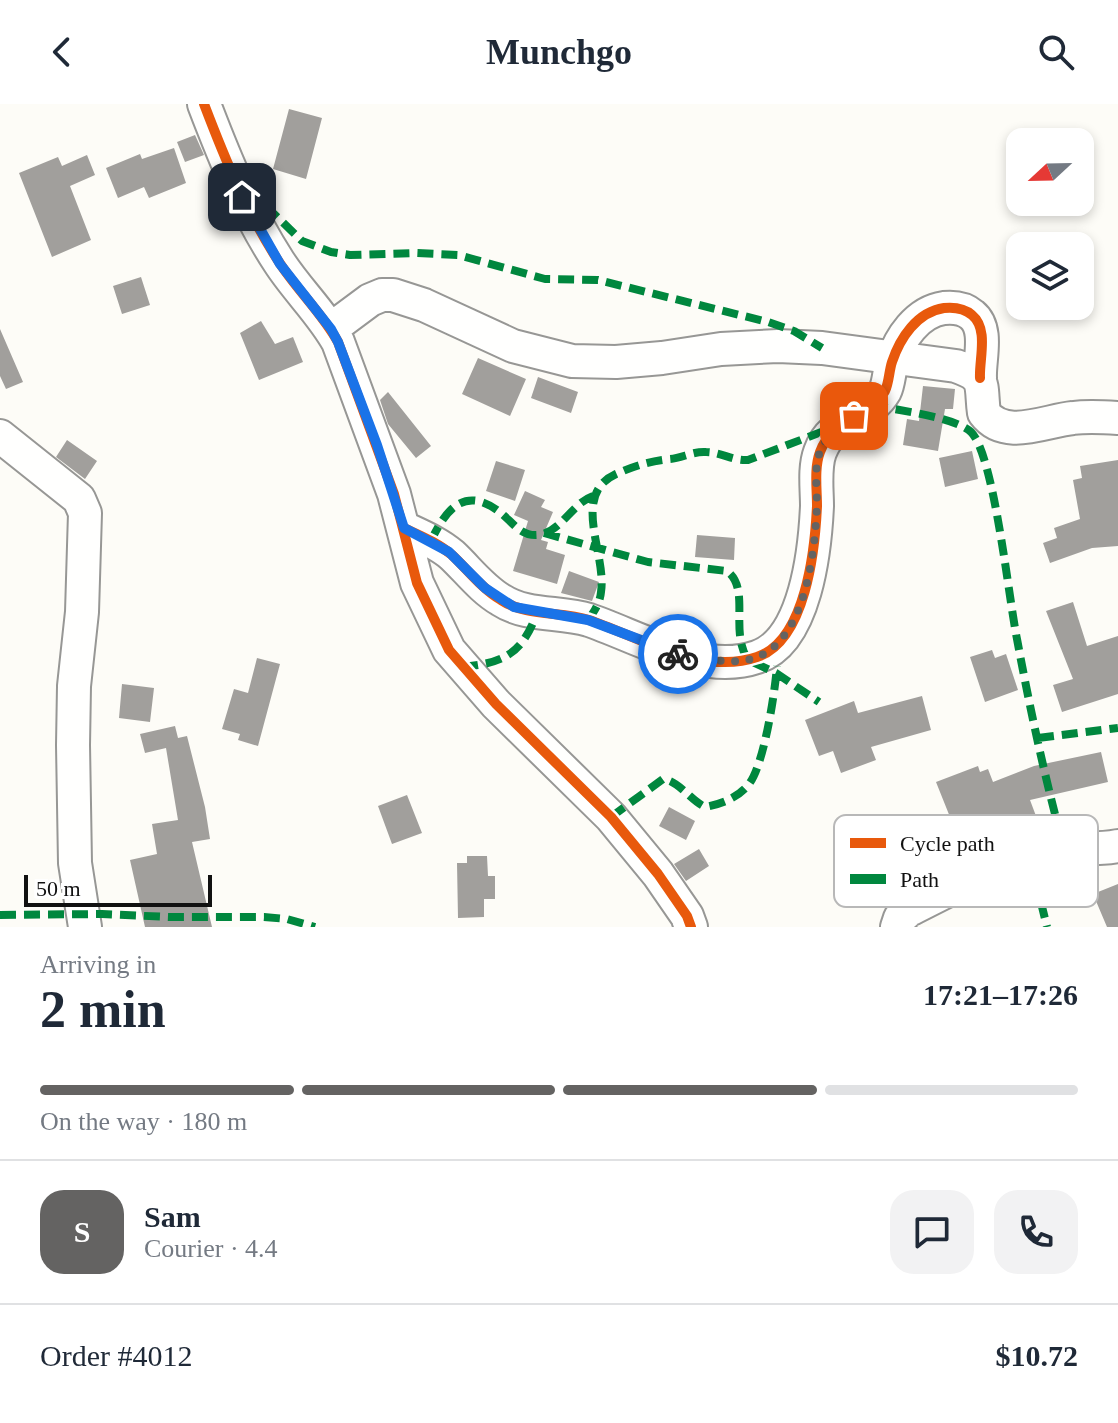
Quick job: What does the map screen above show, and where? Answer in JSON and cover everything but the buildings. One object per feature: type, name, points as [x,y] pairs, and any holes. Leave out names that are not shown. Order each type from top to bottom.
[{"type":"street","points":[[204,104],[252,218],[280,264],[331,329],[349,368],[404,528],[417,583],[449,650],[496,704],[611,817],[658,874],[687,916],[691,927]]},
{"type":"street","points":[[331,329],[370,300],[393,295],[424,305],[513,346],[572,361],[616,362],[721,349],[778,346],[822,348],[956,366],[980,378]]},
{"type":"street","points":[[404,528],[449,552],[485,588],[514,607],[588,620],[671,653],[696,658],[748,660],[775,647],[789,629],[799,608],[815,538],[818,457],[823,444],[837,426],[872,405],[885,391],[893,359],[904,337],[922,316],[935,310],[960,308],[970,313],[981,327],[980,378],[984,413],[998,426],[1018,428],[1074,418],[1118,418]]},
{"type":"street","points":[[0,436],[79,499],[85,513],[73,745],[75,863],[85,927]]},
{"type":"street","points":[[1098,849],[1118,846]]},
{"type":"street","points":[[897,927],[900,918],[916,907]]},
{"type":"marked path","points":[[243,198],[268,208],[302,241],[331,252],[350,255],[458,255],[545,279],[598,280],[768,322],[794,331],[822,348]]},
{"type":"marked path","points":[[872,405],[952,422],[971,432],[979,446],[994,497],[1017,639],[1055,815]]},
{"type":"marked path","points":[[588,620],[601,592],[593,511],[595,496],[602,484],[636,466],[697,453],[711,452],[748,460],[832,428]]},
{"type":"marked path","points":[[431,541],[451,510],[467,501],[489,505],[522,531],[537,535],[553,529],[578,505],[593,496]]},
{"type":"marked path","points":[[544,533],[648,562],[727,571],[738,588],[740,636],[748,660],[776,673],[819,702]]},
{"type":"marked path","points":[[462,667],[489,663],[510,654],[525,638],[537,613]]},
{"type":"marked path","points":[[611,817],[663,779],[674,783],[705,807],[729,800],[745,789],[754,775],[764,745],[777,666]]},
{"type":"marked path","points":[[1038,738],[1118,728]]},
{"type":"marked path","points":[[1042,907],[1047,927]]},
{"type":"marked path","points":[[0,915],[264,917],[287,919],[315,927]]},
{"type":"cycle path","points":[[204,104],[247,205],[267,243],[338,342],[394,494],[417,583],[449,650],[496,704],[611,817],[658,874],[687,916],[691,927]]},
{"type":"cycle path","points":[[404,528],[447,551],[488,590],[511,605],[589,620],[693,658],[736,662],[757,657],[774,648],[787,633],[805,592],[814,545],[816,472],[820,452],[833,432],[870,408],[885,391],[895,353],[905,335],[934,310],[959,308],[969,313],[977,321],[982,336],[980,378]]},
{"type":"way so far","points":[[678,654],[696,658],[748,660],[775,647],[789,629],[809,574],[815,538],[818,457],[823,444],[837,426],[854,416]]},
{"type":"route","points":[[242,197],[280,264],[338,342],[404,528],[449,552],[485,588],[514,607],[588,620],[678,654]]}]
